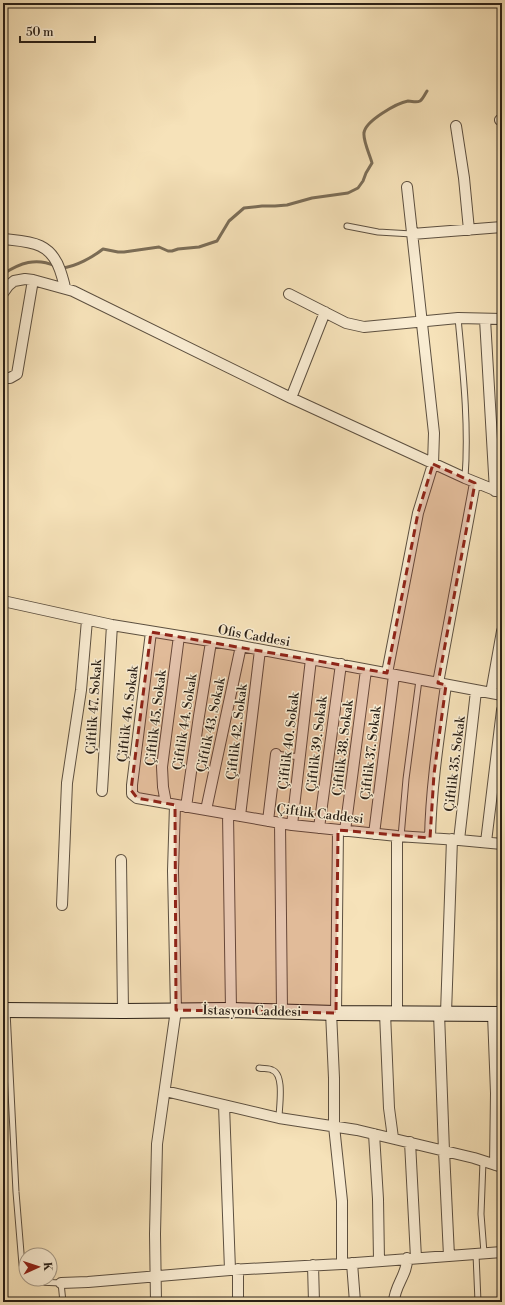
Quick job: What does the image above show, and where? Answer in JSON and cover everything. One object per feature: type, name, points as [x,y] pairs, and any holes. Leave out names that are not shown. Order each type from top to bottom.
[{"type":"main road","name":"İstasyon Caddesi","points":[[5,1010],[231,1010],[443,1014],[500,1011]]},
{"type":"street","points":[[456,126],[464,178],[469,230]]},
{"type":"street","name":"Çiftlik 37. Sokak","points":[[374,834],[390,674],[418,513],[433,464],[434,434],[407,186]]},
{"type":"street","points":[[412,234],[502,228]]},
{"type":"street","points":[[3,239],[29,242],[42,246],[52,254],[60,269],[65,288]]},
{"type":"street","points":[[3,293],[14,281],[25,279],[74,291],[291,398],[433,464],[498,492],[486,319]]},
{"type":"street","points":[[3,378],[10,378],[16,374],[34,280]]},
{"type":"street","points":[[289,294],[346,323],[364,327],[458,318],[502,319]]},
{"type":"street","points":[[291,398],[325,312]]},
{"type":"street","points":[[430,838],[430,814],[442,684],[475,483]]},
{"type":"street","name":"Ofis Caddesi","points":[[3,601],[112,625],[242,646],[502,695]]},
{"type":"street","points":[[62,905],[67,783],[81,690],[87,620]]},
{"type":"street","name":"Çiftlik 47. Sokak","points":[[102,791],[112,625]]},
{"type":"street","points":[[491,693],[502,631]]},
{"type":"street","name":"Çiftlik 46. Sokak","points":[[136,798],[132,794],[132,785],[151,632]]},
{"type":"street","name":"Çiftlik 45. Sokak","points":[[156,1302],[155,1234],[157,1144],[176,1010],[171,804],[163,787],[162,767],[179,636]]},
{"type":"street","name":"Çiftlik 44. Sokak","points":[[186,807],[198,716],[211,642]]},
{"type":"street","name":"Çiftlik 43. Sokak","points":[[206,810],[242,646]]},
{"type":"street","name":"Çiftlik 42. Sokak","points":[[240,816],[260,650]]},
{"type":"street","name":"Çiftlik 40. Sokak","points":[[292,825],[311,659]]},
{"type":"street","name":"Çiftlik 39. Sokak","points":[[319,828],[340,664]]},
{"type":"street","name":"Çiftlik 38. Sokak","points":[[355,1302],[347,1263],[334,1126],[334,1013],[341,830],[366,670]]},
{"type":"street","name":"Çiftlik 35. Sokak","points":[[449,1256],[444,1151],[443,1014],[455,840],[476,691]]},
{"type":"street","points":[[486,842],[502,710]]},
{"type":"street","points":[[268,821],[276,754]]},
{"type":"street","name":"Çiftlik Caddesi","points":[[136,798],[292,825],[374,834],[502,844]]},
{"type":"street","points":[[228,814],[231,1010]]},
{"type":"street","points":[[280,823],[282,1011]]},
{"type":"street","points":[[394,1138],[389,1108],[391,1013],[399,836]]},
{"type":"street","points":[[121,860],[123,1011]]},
{"type":"street","points":[[165,1091],[279,1118],[334,1126],[394,1138],[499,1166],[496,1093],[500,1011]]},
{"type":"street","points":[[224,1105],[234,1270],[238,1302]]},
{"type":"street","points":[[374,1134],[378,1199],[379,1260]]},
{"type":"street","points":[[394,1302],[395,1291],[412,1258],[410,1142]]},
{"type":"street","points":[[61,1283],[502,1252]]},
{"type":"street","points":[[313,1265],[314,1302]]},
{"type":"lane","points":[[347,226],[378,232],[412,234]]},
{"type":"lane","points":[[458,318],[465,401],[465,478]]},
{"type":"lane","points":[[399,836],[419,680]]},
{"type":"lane","points":[[276,754],[300,757]]},
{"type":"lane","points":[[5,1010],[21,1247]]},
{"type":"lane","points":[[259,1068],[272,1070],[279,1077],[279,1118]]},
{"type":"lane","points":[[478,1302],[483,1161]]},
{"type":"lane","points":[[58,1283],[61,1283],[63,1302]]},
{"type":"highlighted area","points":[[433,464],[475,483],[438,683],[446,685],[434,774],[430,838],[338,830],[336,1013],[176,1010],[175,805],[137,798],[131,790],[151,632],[387,673],[418,513]]},
{"type":"waterway","points":[[62,268],[84,261],[103,249],[124,252],[159,247],[168,251],[199,247],[217,241],[229,221],[244,208],[287,205],[312,198],[348,193],[358,188],[372,163],[365,140],[364,133],[366,128],[375,118],[397,105],[408,101],[420,101],[427,91]]},
{"type":"waterway","points":[[3,274],[28,262],[48,263],[55,266]]}]
